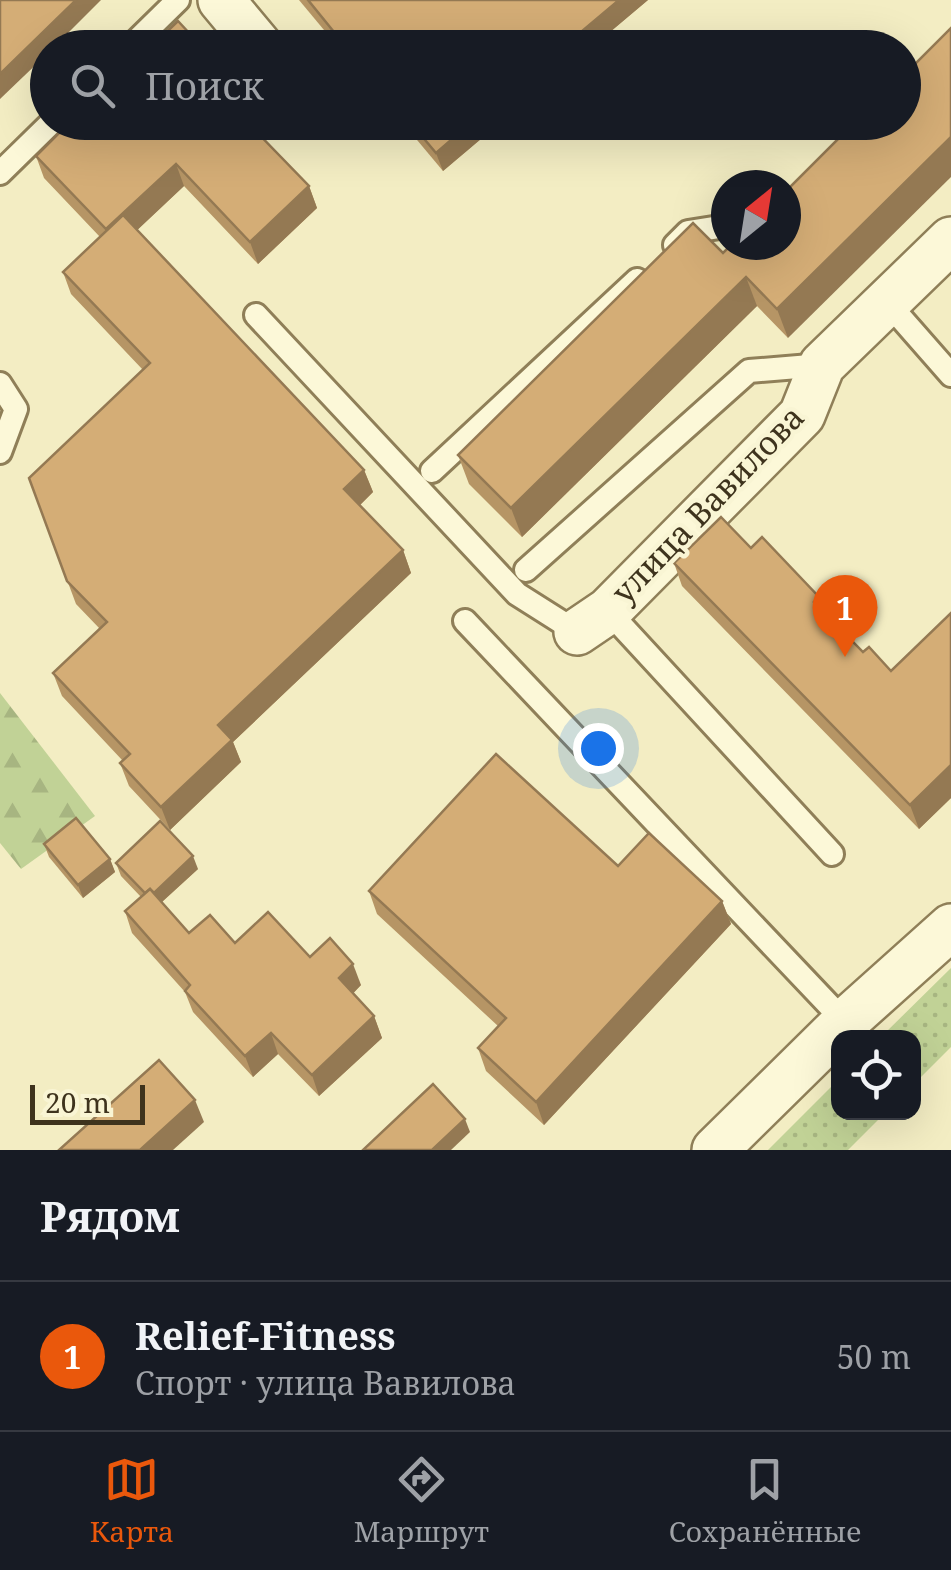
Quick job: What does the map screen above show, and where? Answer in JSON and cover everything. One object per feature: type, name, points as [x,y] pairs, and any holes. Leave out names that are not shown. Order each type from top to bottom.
[{"type":"street","points":[[221,0],[246,30]]},
{"type":"street","name":"улица Вавилова","points":[[592,621],[802,414],[822,365],[951,240]]},
{"type":"street","points":[[716,1150],[845,1022],[951,927]]},
{"type":"lane","points":[[147,30],[178,0]]},
{"type":"lane","points":[[0,173],[34,140]]},
{"type":"lane","points":[[432,471],[688,232],[711,228]]},
{"type":"lane","points":[[887,302],[951,375]]},
{"type":"lane","points":[[256,315],[517,594],[592,621],[832,854]]},
{"type":"lane","points":[[526,570],[748,371],[822,365]]},
{"type":"lane","points":[[0,384],[16,409],[0,452]]},
{"type":"lane","points":[[465,621],[845,1022]]},
{"type":"green space","points":[[0,693],[95,816],[21,869],[0,843]]},
{"type":"green space","points":[[951,968],[951,1047],[921,1077],[921,1030],[888,1030]]},
{"type":"green space","points":[[831,1087],[831,1120],[878,1120],[848,1150],[768,1150]]},
{"type":"building","points":[[0,0],[76,0],[45,30],[30,30],[30,45],[0,74]]},
{"type":"building","points":[[308,0],[619,0],[583,30],[332,30]]},
{"type":"building","points":[[178,21],[186,30],[169,30]]},
{"type":"building","points":[[951,28],[951,137],[777,309],[746,277],[511,508],[458,455],[693,223],[711,241],[711,260],[801,260],[801,176],[837,140],[921,140],[921,58]]},
{"type":"building","points":[[52,140],[264,140],[309,186],[250,242],[176,164],[106,229],[36,156]]},
{"type":"building","points":[[425,140],[451,140],[436,153]]},
{"type":"building","points":[[123,215],[364,470],[344,489],[403,550],[218,725],[232,740],[161,807],[120,763],[130,754],[53,673],[107,622],[67,581],[29,478],[150,363],[63,272]]},
{"type":"building","points":[[721,517],[751,548],[762,537],[819,597],[814,602],[863,652],[869,647],[891,671],[951,613],[951,765],[910,805],[674,563]]},
{"type":"building","points":[[496,754],[618,866],[649,833],[722,901],[536,1102],[478,1048],[506,1018],[369,891]]},
{"type":"building","points":[[76,818],[110,859],[78,885],[44,844]]},
{"type":"building","points":[[160,821],[193,856],[154,893],[150,889],[145,893],[116,863]]},
{"type":"building","points":[[150,889],[189,933],[210,915],[235,943],[268,912],[310,957],[330,938],[353,964],[339,978],[374,1016],[312,1075],[271,1033],[245,1056],[185,991],[190,985],[125,911]]},
{"type":"building","points":[[159,1060],[195,1100],[140,1150],[59,1150]]},
{"type":"building","points":[[433,1084],[465,1119],[432,1150],[363,1150]]},
{"type":"place","name":"Relief-Fitness","points":[[845,657]]}]
